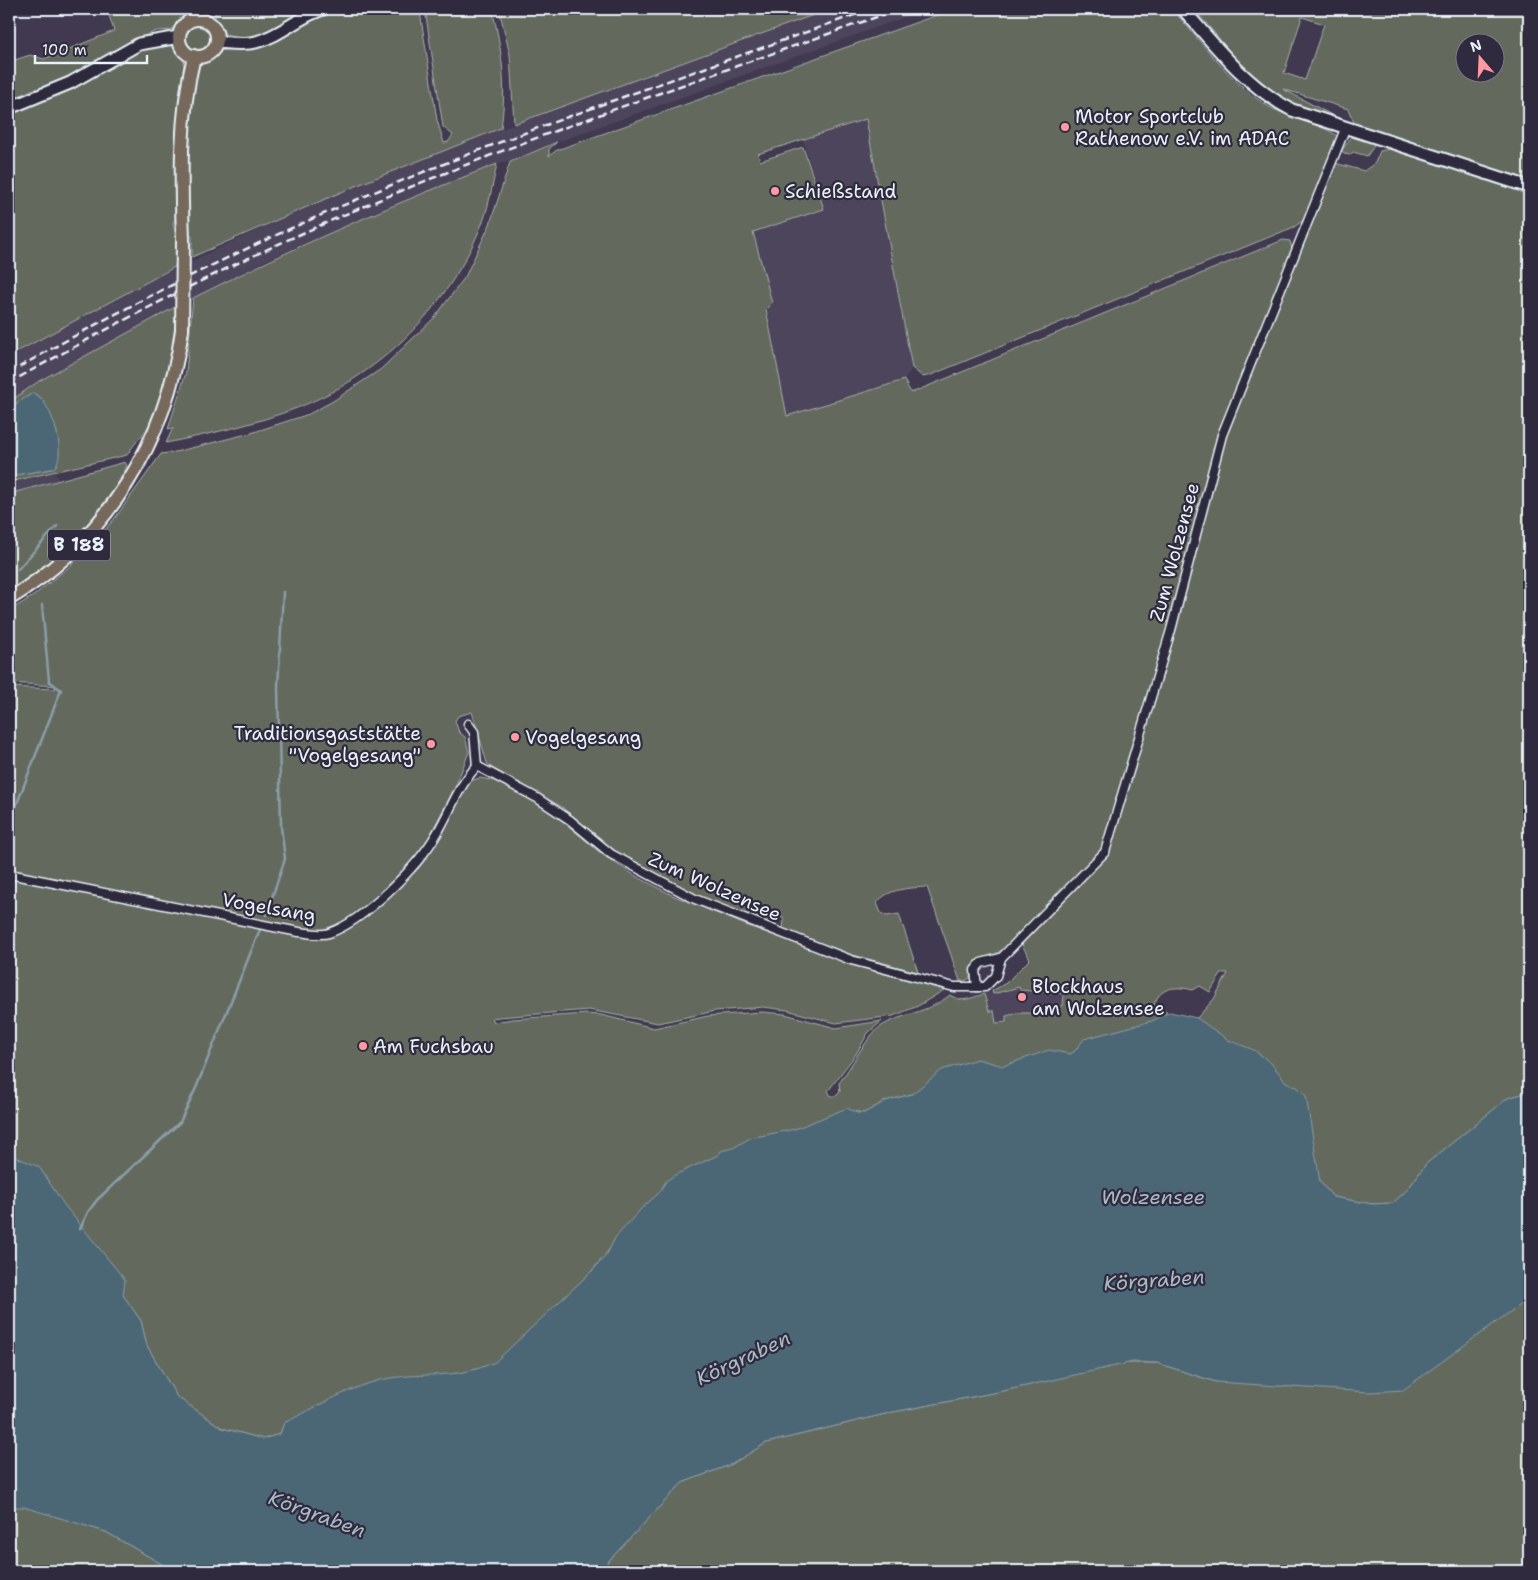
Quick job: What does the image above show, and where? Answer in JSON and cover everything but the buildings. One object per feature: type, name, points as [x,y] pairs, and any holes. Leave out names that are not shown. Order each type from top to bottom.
[{"type":"main road","points":[[217,42],[256,42],[275,34],[305,15],[323,9]]},
{"type":"main road","points":[[1183,9],[1257,88],[1292,110],[1345,129],[1529,187]]},
{"type":"main road","points":[[205,14],[214,28],[217,42],[208,54],[194,56],[183,49],[179,37],[184,25],[205,14]]},
{"type":"main road","points":[[9,108],[70,82],[138,44],[179,37]]},
{"type":"main road","name":"B 188","points":[[9,599],[48,572],[77,547],[108,513],[134,475],[154,434],[171,388],[182,330],[184,241],[181,152],[185,108],[194,56]]},
{"type":"street","name":"Zum Wolzensee","points":[[477,766],[537,798],[570,820],[611,854],[695,899],[851,960],[954,987],[985,987],[996,976],[1001,958],[1105,852],[1171,630],[1222,435],[1345,129]]},
{"type":"street","points":[[468,724],[474,732],[477,766]]},
{"type":"street","name":"Vogelsang","points":[[9,874],[299,932],[328,933],[348,923],[366,910],[414,866],[436,835],[465,778],[477,766]]},
{"type":"street","name":"Zum Wolzensee","points":[[977,987],[975,970],[981,963],[1001,958]]},
{"type":"shaded area","points":[[830,9],[928,9],[557,142],[526,154],[522,158],[497,164],[389,207],[265,261],[39,381],[9,402],[9,356],[128,291],[353,187],[449,148]]},
{"type":"shaded area","points":[[866,118],[912,368],[904,380],[786,416],[753,231],[824,209],[803,139]]},
{"type":"shaded area","points":[[55,473],[59,481],[9,494],[9,482]]},
{"type":"shaded area","points":[[1020,986],[1021,991],[1064,994],[1063,1006],[1054,1013],[1018,1013],[1006,1016],[1007,1022],[995,1023],[994,1011],[989,1011],[984,994]]},
{"type":"green space","points":[[107,9],[199,9],[171,30],[157,31],[131,41],[88,67],[36,92],[33,89],[9,101],[9,62],[30,55],[44,59],[114,31]]},
{"type":"green space","points":[[215,9],[311,9],[261,35],[239,37],[225,34],[215,19]]},
{"type":"green space","points":[[361,9],[416,9],[420,12],[437,120],[444,143],[448,142],[453,135],[443,127],[425,10],[492,9],[503,68],[504,98],[501,128],[353,187],[192,257],[192,236],[188,236],[186,203],[189,114],[194,84],[200,65],[219,51],[255,47],[313,17],[328,12]]},
{"type":"green space","points":[[499,9],[830,9],[514,124],[510,55]]},
{"type":"green space","points":[[954,9],[1172,9],[1228,73],[1253,95],[1274,109],[1324,128],[1337,136],[1304,220],[1294,227],[923,377],[912,368],[866,119],[758,154],[760,161],[803,147],[824,209],[753,232],[772,303],[766,309],[787,416],[904,380],[911,393],[1283,240],[1290,241],[1292,249],[1219,437],[1168,634],[1104,849],[1004,949],[981,958],[973,964],[970,978],[960,981],[927,887],[893,892],[887,894],[877,903],[881,913],[887,916],[899,914],[918,972],[853,955],[783,929],[784,919],[779,916],[771,924],[696,896],[642,868],[603,843],[562,807],[492,768],[487,763],[472,712],[458,716],[455,721],[459,732],[465,737],[469,752],[456,785],[427,841],[411,862],[363,909],[328,931],[298,929],[9,871],[9,687],[55,689],[55,686],[9,683],[9,611],[33,596],[70,566],[94,543],[115,518],[161,454],[251,433],[309,414],[333,401],[381,369],[435,317],[465,277],[490,224],[510,162],[557,142],[549,149],[549,156],[557,150]]},
{"type":"green space","points":[[1194,9],[1529,9],[1529,183],[1357,129],[1348,109],[1283,89],[1341,120],[1341,122],[1306,110],[1274,94],[1232,54]],"holes":[[[1302,17],[1324,24],[1305,80],[1284,73]]]},
{"type":"green space","points":[[198,26],[207,29],[210,38],[207,47],[198,50],[189,47],[186,38],[189,29]]},
{"type":"green space","points":[[169,44],[177,48],[184,61],[176,148],[177,216],[173,223],[178,245],[175,267],[9,356],[9,113],[141,48]]},
{"type":"green space","points":[[1353,135],[1372,141],[1374,146],[1367,156],[1353,152],[1350,155],[1344,154],[1342,150]]},
{"type":"green space","points":[[1393,148],[1529,191],[1529,1092],[1508,1098],[1426,1164],[1408,1189],[1393,1203],[1372,1204],[1333,1197],[1320,1182],[1314,1158],[1255,1067],[1193,1018],[1197,1018],[1214,999],[1228,973],[1222,973],[1210,992],[1200,986],[1193,990],[1170,989],[1160,994],[1154,1005],[1168,1013],[1163,1024],[1104,1047],[922,1087],[912,1094],[886,1101],[864,1113],[852,1111],[612,1246],[591,1272],[499,1360],[492,1364],[468,1372],[397,1385],[339,1401],[284,1423],[280,1434],[263,1439],[222,1428],[177,1397],[147,1346],[141,1321],[123,1295],[9,1159],[9,878],[317,937],[366,915],[419,868],[441,837],[464,787],[470,781],[480,778],[495,781],[532,800],[559,818],[603,855],[634,875],[672,895],[853,965],[944,990],[918,1006],[893,1016],[836,1023],[787,1010],[763,1007],[715,1011],[658,1023],[589,1010],[492,1018],[494,1022],[586,1014],[601,1015],[654,1028],[708,1016],[762,1012],[785,1014],[836,1028],[882,1021],[868,1033],[856,1054],[828,1091],[831,1096],[836,1096],[840,1092],[839,1083],[875,1031],[888,1022],[923,1010],[950,995],[962,1000],[984,994],[989,1011],[994,1011],[996,1023],[1006,1022],[1006,1016],[1018,1013],[1054,1013],[1054,1006],[1063,1006],[1064,994],[1020,990],[1019,987],[993,994],[992,991],[1006,983],[1030,959],[1022,945],[1023,940],[1108,851],[1224,437],[1335,163],[1364,171],[1375,163],[1380,151]]},
{"type":"green space","points":[[497,164],[484,219],[469,252],[450,284],[429,313],[404,339],[376,363],[346,384],[314,401],[280,414],[238,427],[166,443],[173,428],[168,429],[186,372],[193,298],[343,227]]},
{"type":"green space","points":[[177,306],[169,365],[153,421],[127,455],[9,482],[9,476],[51,469],[57,432],[41,398],[33,393],[9,408],[9,402],[39,381]]},
{"type":"green space","points":[[125,462],[127,466],[120,479],[123,478],[99,511],[57,554],[26,580],[9,591],[9,494]]},
{"type":"green space","points":[[1529,1282],[1529,1571],[599,1571],[682,1483],[732,1464],[766,1443],[893,1412],[1003,1391],[1123,1363],[1157,1363],[1216,1382]]},
{"type":"green space","points":[[9,1501],[106,1532],[174,1571],[9,1571]]},
{"type":"water","points":[[33,393],[40,397],[51,415],[58,439],[58,460],[55,467],[51,469],[9,476],[9,408]]},
{"type":"water","name":"Wolzensee","points":[[1170,1012],[1197,1018],[1228,1040],[1254,1050],[1271,1063],[1286,1082],[1297,1087],[1306,1096],[1320,1182],[1333,1197],[1372,1204],[1393,1203],[1408,1189],[1426,1164],[1508,1098],[1529,1092],[1529,1298],[1403,1390],[1369,1392],[1216,1382],[1157,1363],[1133,1362],[1003,1391],[893,1412],[766,1443],[732,1464],[682,1483],[599,1571],[174,1571],[106,1532],[24,1507],[9,1507],[9,1154],[39,1167],[65,1206],[125,1280],[123,1295],[141,1321],[147,1346],[177,1397],[222,1428],[263,1439],[280,1434],[284,1423],[360,1386],[400,1377],[466,1372],[495,1362],[591,1272],[606,1256],[615,1238],[641,1209],[659,1193],[666,1181],[718,1155],[721,1151],[733,1148],[750,1138],[795,1129],[847,1108],[857,1113],[864,1113],[886,1101],[912,1094],[942,1070],[977,1059],[1003,1066],[1049,1050],[1070,1054],[1074,1052],[1084,1039],[1152,1021]]},
{"type":"waterway","points":[[18,569],[57,526]]},
{"type":"waterway","points":[[266,915],[285,859],[281,827],[278,687],[283,592]]},
{"type":"waterway","points":[[9,824],[61,690],[49,681],[42,605]]},
{"type":"waterway","points":[[80,1229],[88,1212],[97,1200],[180,1122],[196,1088],[261,927]]},
{"type":"railway","points":[[9,373],[102,321],[196,273],[292,228],[389,186],[568,117],[871,9]]},
{"type":"railway","points":[[9,383],[124,320],[202,281],[281,243],[392,195],[535,138],[899,9]]},
{"type":"place","name":"Motor Sportclub Rathenow e.V. im ADAC","points":[[1065,127]]},
{"type":"place","name":"Schießstand","points":[[775,191]]},
{"type":"place","name":"Vogelgesang","points":[[515,737]]},
{"type":"place","name":"Traditionsgaststätte \"Vogelgesang\"","points":[[431,744]]},
{"type":"place","name":"Blockhaus am Wolzensee","points":[[1022,997]]},
{"type":"place","name":"Am Fuchsbau","points":[[363,1046]]},
{"type":"water label","name":"Körgraben","points":[[1154,1280]]},
{"type":"water label","name":"Körgraben","points":[[743,1358]]},
{"type":"water label","name":"Körgraben","points":[[317,1514]]}]
